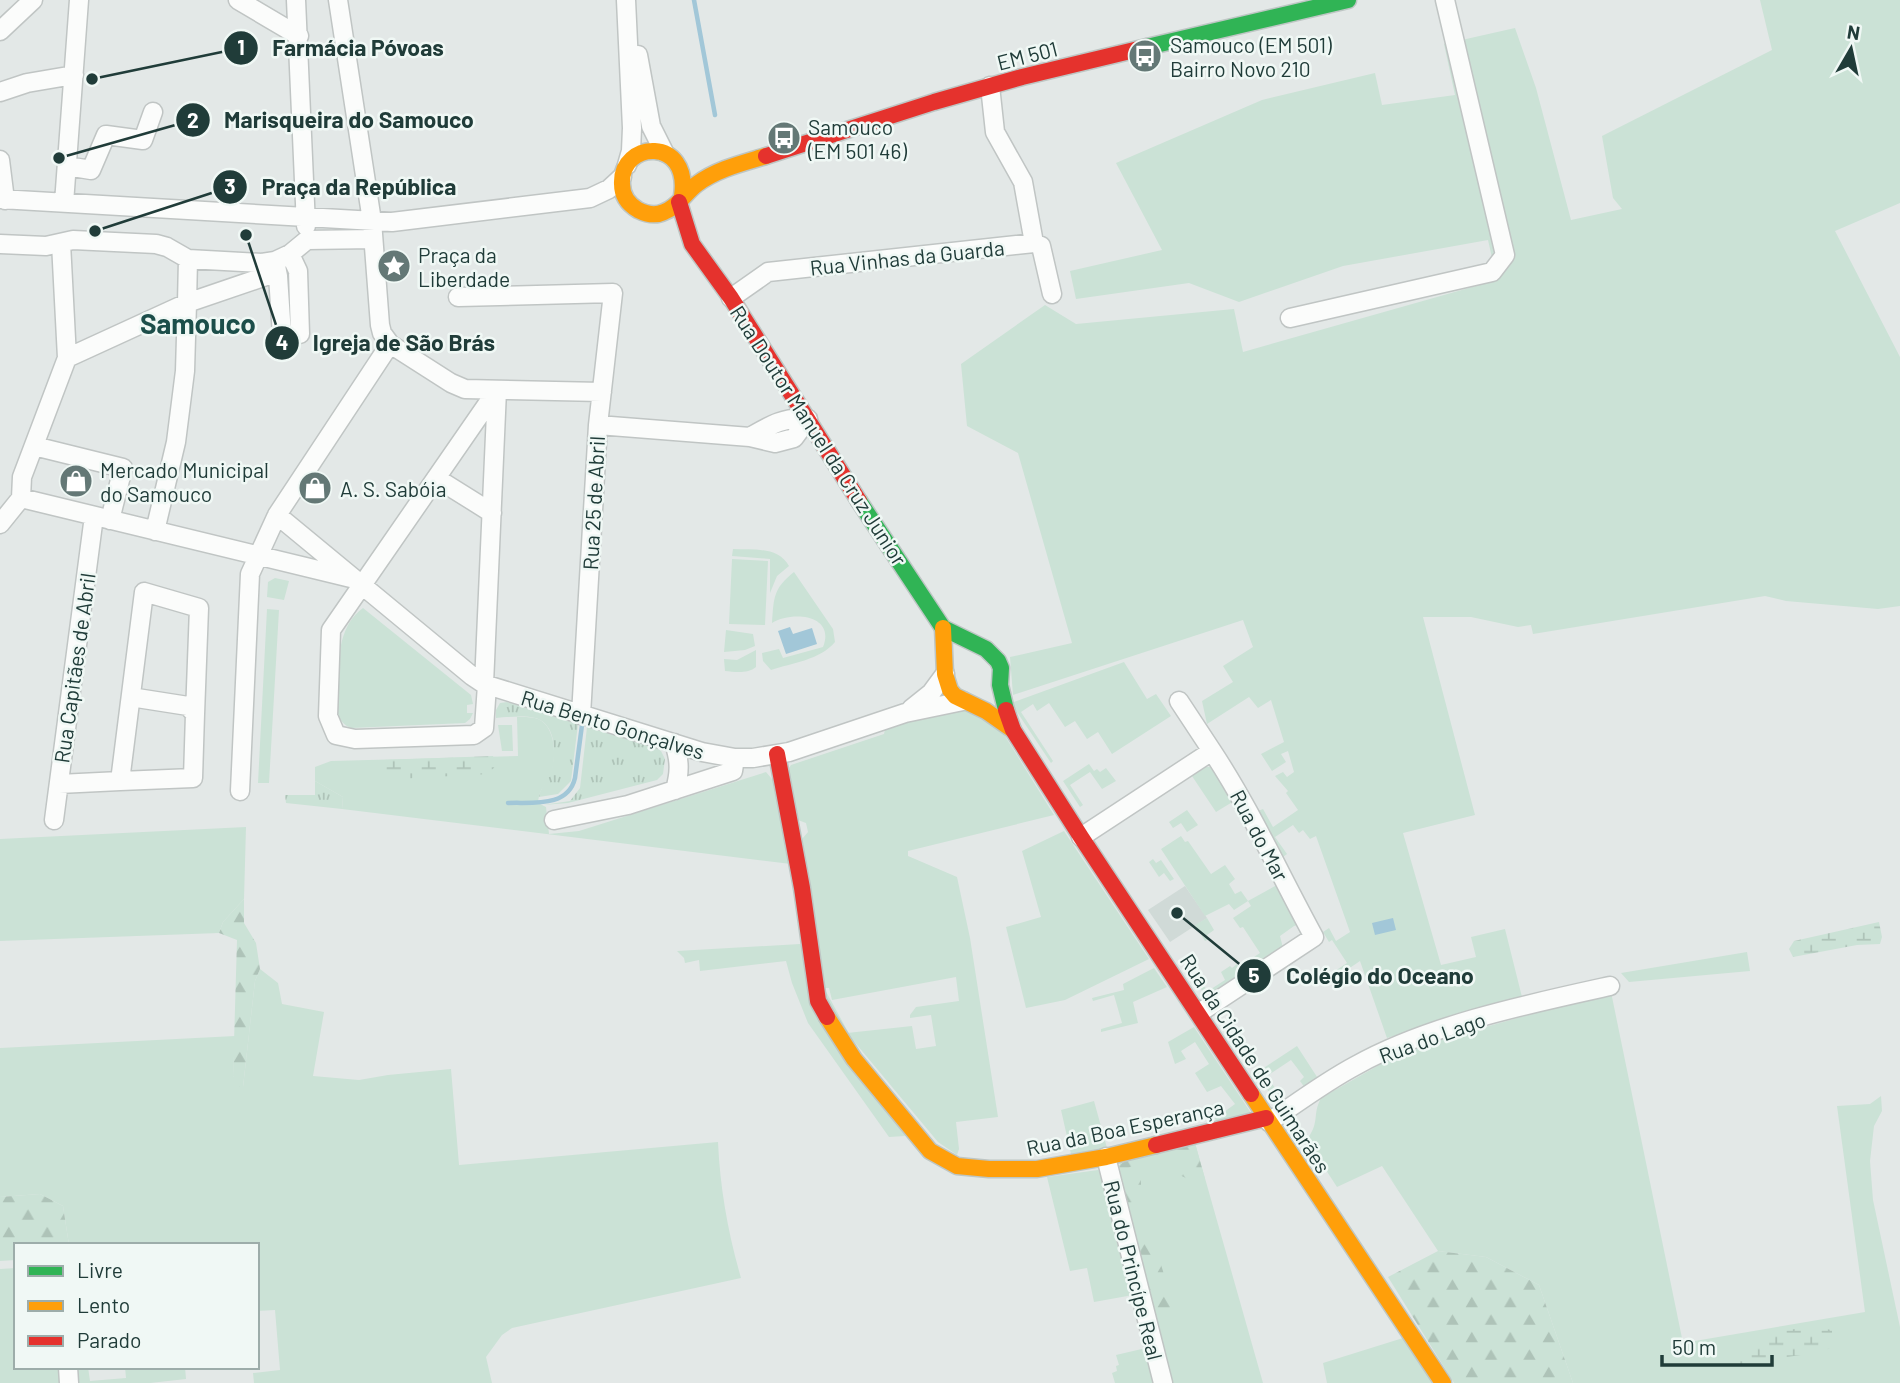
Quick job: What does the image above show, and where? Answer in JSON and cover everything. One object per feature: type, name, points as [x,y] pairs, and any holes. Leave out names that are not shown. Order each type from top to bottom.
[{"type":"main road","name":"EM 501","points":[[648,214],[665,212],[695,185],[722,170],[990,86],[1348,0]]},
{"type":"main road","name":"EM 501","points":[[624,171],[639,154],[656,151],[722,170]]},
{"type":"main road","points":[[670,157],[685,178],[680,199],[692,244]]},
{"type":"main road","points":[[624,171],[625,196],[631,205],[692,244]]},
{"type":"main road","name":"Rua Doutor Manuel da Cruz Junior","points":[[692,244],[731,298],[943,628]]},
{"type":"main road","points":[[943,628],[993,654],[998,661],[1001,668],[1000,685],[1013,730]]},
{"type":"main road","points":[[943,628],[945,672],[950,690],[1013,730]]},
{"type":"main road","points":[[945,672],[948,661],[961,649],[978,647]]},
{"type":"main road","points":[[967,702],[985,700],[1000,685]]},
{"type":"main road","name":"Rua da Cidade de Guimarães","points":[[1013,730],[1081,838],[1443,1383]]},
{"type":"main road","name":"Rua da Boa Esperança","points":[[777,754],[802,888],[818,1001],[834,1030],[855,1059],[917,1138],[941,1159],[957,1166],[1037,1169],[1106,1157],[1268,1120]]},
{"type":"street","points":[[0,31],[33,0]]},
{"type":"street","points":[[64,203],[79,0]]},
{"type":"street","points":[[238,0],[299,36]]},
{"type":"street","points":[[296,0],[307,240]]},
{"type":"street","points":[[338,0],[372,230],[382,333],[390,344],[457,387],[602,392]]},
{"type":"street","points":[[627,0],[651,126],[670,157]]},
{"type":"street","points":[[67,358],[187,303],[269,275],[282,258],[307,240],[372,230],[392,222],[576,201],[609,189],[624,171],[632,128],[627,0]]},
{"type":"street","points":[[1290,318],[1492,272],[1505,255],[1445,0]]},
{"type":"street","points":[[0,92],[27,83],[74,75]]},
{"type":"street","points":[[990,86],[995,132],[1023,182],[1034,243]]},
{"type":"street","points":[[67,166],[91,170],[106,135],[143,139],[153,112]]},
{"type":"street","points":[[0,160],[2,200],[306,217],[372,230]]},
{"type":"street","points":[[0,244],[46,246],[73,240],[156,244],[188,259],[282,258]]},
{"type":"street","points":[[0,524],[13,500],[67,358],[61,243]]},
{"type":"street","name":"Rua Vinhas da Guarda","points":[[731,298],[768,272],[1034,243],[1041,246],[1052,294]]},
{"type":"street","points":[[155,531],[176,442],[185,371],[188,259]]},
{"type":"street","name":"Rua 25 de Abril","points":[[458,297],[613,293],[598,425],[581,715]]},
{"type":"street","points":[[240,791],[250,574],[276,515],[390,344]]},
{"type":"street","points":[[497,390],[484,728],[474,735],[355,740],[336,734],[328,716],[331,629],[358,582],[436,478],[497,390]]},
{"type":"street","points":[[598,425],[785,442],[794,438],[808,419]]},
{"type":"street","name":"Rua Capitães de Abril","points":[[34,446],[123,468],[102,518],[54,820]]},
{"type":"street","points":[[436,478],[492,513]]},
{"type":"street","name":"Rua Bento Gonçalves","points":[[13,500],[102,518],[358,582]]},
{"type":"street","name":"Rua Bento Gonçalves","points":[[276,515],[485,685],[702,752],[735,758],[789,752],[905,713]]},
{"type":"street","points":[[59,784],[193,778],[199,608],[144,593],[120,781]]},
{"type":"street","points":[[905,713],[931,693],[945,672]]},
{"type":"street","points":[[131,701],[137,698],[188,706],[195,714]]},
{"type":"street","points":[[1081,838],[1212,751],[1179,701]]},
{"type":"street","points":[[905,713],[967,702]]},
{"type":"street","points":[[674,743],[680,772],[675,790]]},
{"type":"street","name":"Rua do Mar","points":[[1199,1013],[1314,937],[1242,799],[1212,751]]},
{"type":"street","points":[[554,820],[628,805],[733,771],[735,758]]},
{"type":"street","name":"Rua do Lago","points":[[1268,1120],[1355,1066],[1412,1039],[1533,1003],[1610,986]]},
{"type":"street","name":"Rua do Princípe Real","points":[[1106,1157],[1163,1383]]},
{"type":"shaded area","points":[[1185,886],[1207,918],[1170,942],[1148,910]]},
{"type":"green space","points":[[1760,0],[1900,0],[1900,203],[1835,231],[1900,357],[1900,606],[1878,609],[1786,601],[1765,596],[1533,634],[1531,625],[1518,627],[1471,617],[1423,617],[1475,815],[1403,833],[1441,965],[1476,957],[1471,937],[1505,929],[1523,1001],[1456,1017],[1387,1038],[1360,961],[1335,978],[1333,975],[1327,979],[1326,977],[1347,963],[1332,940],[1329,942],[1323,932],[1329,928],[1336,941],[1350,932],[1316,836],[1310,839],[1303,830],[1299,833],[1293,825],[1275,837],[1287,854],[1283,857],[1258,811],[1263,809],[1273,827],[1298,810],[1286,793],[1288,791],[1275,776],[1283,772],[1287,777],[1294,772],[1288,751],[1281,754],[1286,762],[1272,771],[1261,754],[1284,742],[1271,700],[1258,708],[1249,697],[1207,724],[1202,701],[1233,682],[1223,666],[1253,647],[1243,620],[1013,695],[1010,657],[1072,643],[1018,453],[967,426],[961,364],[1045,305],[1076,324],[1234,309],[1243,352],[1497,280],[1488,240],[1343,266],[1239,302],[1189,283],[1076,299],[1070,271],[1162,250],[1116,163],[1262,100],[1375,73],[1382,105],[1455,95],[1444,44],[1515,28],[1536,88],[1571,220],[1622,209],[1613,198],[1602,136],[1772,50]]},
{"type":"green space","points":[[733,549],[771,552],[789,566],[777,576],[770,593],[770,559],[732,556]]},
{"type":"green space","points":[[732,559],[768,561],[765,625],[729,624]]},
{"type":"green space","points":[[794,572],[833,629],[835,642],[814,657],[771,670],[763,661],[762,653],[779,649],[783,658],[823,647],[823,628],[810,618],[790,617],[772,623],[778,589]]},
{"type":"green space","points":[[275,578],[289,581],[284,600],[267,597],[268,582]]},
{"type":"green space","points":[[363,608],[471,695],[473,704],[467,705],[467,713],[473,713],[470,719],[465,723],[351,728],[342,722],[338,713],[339,656],[346,629],[353,617]]},
{"type":"green space","points":[[267,609],[279,610],[269,783],[258,783]]},
{"type":"green space","points":[[726,630],[753,634],[755,646],[724,652]]},
{"type":"green space","points":[[756,650],[756,667],[749,671],[725,671],[724,659],[737,660]]},
{"type":"green space","points":[[1124,662],[1147,699],[1156,694],[1171,716],[1112,754],[1098,732],[1087,739],[1075,721],[1065,727],[1049,703],[1037,711],[1033,704],[1021,712],[1053,761],[1051,763],[1011,703]]},
{"type":"green space","points":[[507,702],[578,724],[571,781],[558,794],[539,797],[551,772],[554,757],[551,733],[542,721],[535,718],[496,718],[500,703]]},
{"type":"green space","points":[[963,708],[995,720],[1054,815],[908,851],[908,856],[957,877],[970,938],[998,1117],[956,1122],[959,1149],[957,1155],[938,1142],[847,1033],[912,1026],[916,1049],[936,1046],[931,1015],[910,1018],[910,1015],[916,1007],[959,1001],[956,977],[832,1000],[829,988],[825,988],[802,839],[808,832],[806,823],[798,820],[787,771],[791,765],[884,734],[885,729],[943,711]]},
{"type":"green space","points":[[517,717],[540,720],[553,739],[553,768],[540,793],[538,803],[546,807],[549,834],[579,831],[766,772],[777,785],[791,864],[342,809],[343,797],[315,781],[315,767],[331,761],[518,756]]},
{"type":"green space","points":[[498,725],[512,725],[513,751],[502,751]]},
{"type":"green space","points":[[587,727],[652,745],[661,751],[665,759],[663,774],[657,780],[568,803],[543,805],[570,801],[580,788]]},
{"type":"green space","points":[[493,756],[496,765],[489,774],[396,779],[382,774],[375,766],[383,760]]},
{"type":"green space","points":[[1089,764],[1094,771],[1097,769],[1100,772],[1106,768],[1116,781],[1102,789],[1090,772],[1070,785],[1083,805],[1080,807],[1063,781]]},
{"type":"green space","points":[[1210,767],[1234,801],[1216,812],[1192,776]]},
{"type":"green space","points":[[315,781],[343,797],[342,809],[286,803],[285,795],[315,795]]},
{"type":"green space","points":[[1187,810],[1198,825],[1187,832],[1181,823],[1173,828],[1169,822]]},
{"type":"green space","points":[[246,827],[244,899],[223,922],[219,933],[0,941],[0,839]]},
{"type":"green space","points":[[1064,831],[1149,959],[1065,1000],[1026,1008],[1006,927],[1041,917],[1022,851]]},
{"type":"green space","points":[[1181,836],[1185,842],[1188,841],[1211,874],[1225,865],[1235,879],[1229,884],[1235,894],[1241,891],[1248,901],[1234,910],[1229,904],[1205,916],[1161,849]]},
{"type":"green space","points":[[1153,859],[1156,863],[1161,860],[1174,879],[1170,881],[1164,873],[1159,877],[1149,862]]},
{"type":"green space","points":[[1277,885],[1301,924],[1280,936],[1283,948],[1210,994],[1203,992],[1194,979],[1197,977],[1208,991],[1225,980],[1221,972],[1237,964],[1239,967],[1260,953],[1243,927],[1240,928],[1233,918],[1251,906],[1248,901]]},
{"type":"green space","points":[[244,899],[244,923],[256,943],[260,969],[255,981],[243,1087],[237,1087],[233,1076],[237,940],[219,933],[223,922]]},
{"type":"green space","points":[[1207,918],[1214,930],[1207,935],[1209,939],[1205,941],[1195,925]]},
{"type":"green space","points":[[1879,922],[1882,937],[1880,944],[1857,945],[1793,957],[1789,949],[1794,941]]},
{"type":"green space","points":[[800,944],[905,1136],[889,1137],[808,1023],[786,961],[700,971],[699,960],[685,963],[677,951]]},
{"type":"green space","points":[[1747,952],[1750,971],[1629,982],[1621,973]]},
{"type":"green space","points":[[1154,968],[1167,987],[1133,1002],[1138,1023],[1101,1032],[1101,1029],[1122,1023],[1114,995],[1093,1001],[1092,998],[1124,990],[1123,984]]},
{"type":"green space","points":[[260,969],[278,983],[282,1004],[324,1012],[313,1076],[359,1080],[451,1069],[459,1165],[718,1142],[725,1210],[741,1278],[512,1328],[502,1335],[486,1357],[492,1383],[254,1383],[253,1373],[280,1370],[275,1310],[259,1311],[259,1243],[69,1243],[63,1206],[40,1194],[0,1197],[0,1048],[235,1036],[233,1076],[243,1087],[255,981]]},
{"type":"green space","points":[[1611,992],[1683,1343],[1865,1312],[1837,1106],[1870,1104],[1881,1096],[1882,1111],[1874,1126],[1870,1161],[1873,1200],[1900,1327],[1900,1383],[1573,1383],[1539,1285],[1486,1257],[1438,1251],[1382,1166],[1337,1187],[1311,1147],[1308,1138],[1314,1127],[1321,1098],[1395,1056],[1435,1041]]},
{"type":"green space","points":[[1194,1027],[1251,1113],[1216,1121],[1213,1111],[1217,1110],[1220,1115],[1235,1104],[1221,1086],[1207,1092],[1195,1073],[1209,1064],[1195,1042],[1181,1051],[1186,1059],[1175,1064],[1168,1042]]},
{"type":"green space","points":[[1297,1046],[1319,1080],[1305,1088],[1300,1081],[1304,1077],[1291,1060],[1267,1076],[1279,1094],[1273,1098],[1256,1073]]},
{"type":"green space","points":[[1094,1101],[1107,1148],[1071,1154],[1061,1110]]},
{"type":"green space","points":[[1195,1143],[1263,1383],[1173,1383],[1130,1235],[1119,1159]]},
{"type":"green space","points":[[1195,1143],[1205,1179],[1196,1182],[1184,1177],[1171,1166],[1166,1147]]},
{"type":"green space","points":[[1133,1156],[1132,1166],[1123,1171],[1123,1176],[1141,1177],[1141,1193],[1147,1199],[1139,1211],[1125,1216],[1115,1168]]},
{"type":"green space","points":[[1098,1170],[1104,1174],[1133,1295],[1094,1302],[1087,1268],[1070,1271],[1047,1177]]},
{"type":"green space","points":[[40,1194],[63,1206],[69,1243],[14,1243],[14,1260],[0,1261],[0,1197]]},
{"type":"green space","points":[[1145,1228],[1159,1259],[1172,1311],[1173,1321],[1159,1329],[1130,1235]]},
{"type":"green space","points":[[1438,1251],[1486,1257],[1539,1285],[1573,1383],[1454,1383],[1388,1277]]},
{"type":"green space","points":[[14,1268],[14,1369],[63,1369],[64,1383],[0,1383],[0,1269]]},
{"type":"green space","points":[[1814,1327],[1832,1330],[1832,1347],[1822,1352],[1780,1358],[1750,1367],[1735,1362],[1751,1344],[1769,1334]]},
{"type":"green space","points":[[1403,1338],[1433,1383],[1327,1383],[1323,1363]]},
{"type":"green space","points":[[1146,1348],[1155,1383],[1115,1383],[1112,1373],[1117,1371],[1116,1366],[1119,1365],[1116,1355]]},
{"type":"green space","points":[[73,1369],[88,1369],[90,1381],[126,1378],[125,1369],[185,1369],[186,1379],[150,1383],[75,1383]]},
{"type":"water","points":[[790,627],[793,634],[812,628],[817,644],[786,654],[778,631]]},
{"type":"water","points":[[1393,918],[1396,930],[1375,935],[1372,923]]},
{"type":"waterway","points":[[694,0],[715,115]]},
{"type":"waterway","points":[[508,803],[538,803],[557,799],[571,788],[575,778],[582,725]]},
{"type":"traffic: fast","points":[[1147,47],[1348,0]]},
{"type":"traffic: fast","points":[[859,501],[943,628],[986,649],[998,661],[1006,710]]},
{"type":"traffic: slow","points":[[682,196],[682,176],[676,163],[666,154],[655,151],[642,153],[632,159],[624,169],[622,188],[629,202],[641,211],[658,214],[673,207],[697,184],[713,174],[766,156]]},
{"type":"traffic: slow","points":[[943,628],[945,674],[950,690],[955,696],[986,711],[1013,730]]},
{"type":"traffic: slow","points":[[827,1017],[854,1059],[930,1151],[957,1166],[1037,1169],[1156,1145]]},
{"type":"traffic: slow","points":[[1251,1094],[1443,1383]]},
{"type":"traffic: jam","points":[[766,156],[934,102],[1022,77],[1147,47]]},
{"type":"traffic: jam","points":[[679,202],[692,244],[731,298],[859,501]]},
{"type":"traffic: jam","points":[[1006,710],[1013,730],[1081,837],[1251,1094]]},
{"type":"traffic: jam","points":[[777,754],[802,888],[818,1001],[827,1017]]},
{"type":"traffic: jam","points":[[1156,1145],[1266,1118]]},
{"type":"place","name":"Samouco (EM 501) Bairro Novo 210","points":[[1145,56]]},
{"type":"place","name":"Farmácia Póvoas","points":[[92,79]]},
{"type":"place","name":"Samouco (EM 501 46)","points":[[784,138]]},
{"type":"place","name":"Marisqueira do Samouco","points":[[59,158]]},
{"type":"place","name":"Praça da República","points":[[95,231]]},
{"type":"place","name":"Igreja de São Brás","points":[[246,235]]},
{"type":"place","name":"Praça da Liberdade","points":[[394,266]]},
{"type":"place","name":"Mercado Municipal do Samouco","points":[[76,481]]},
{"type":"place","name":"A. S. Sabóia","points":[[315,488]]},
{"type":"place","name":"Colégio do Oceano","points":[[1177,913]]},
{"type":"district","name":"Samouco","points":[[198,323]]}]
